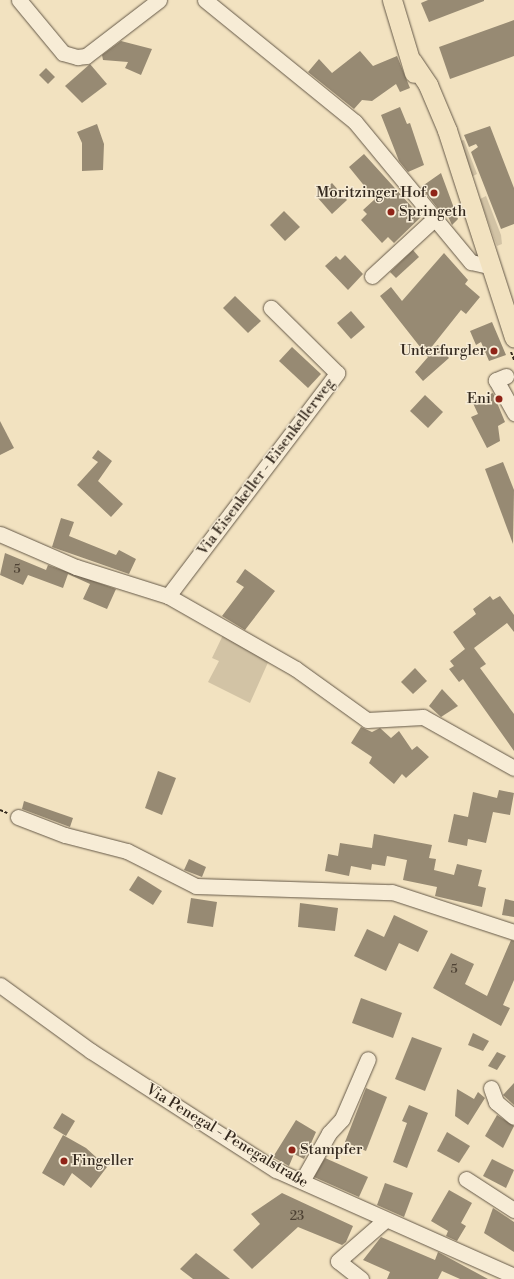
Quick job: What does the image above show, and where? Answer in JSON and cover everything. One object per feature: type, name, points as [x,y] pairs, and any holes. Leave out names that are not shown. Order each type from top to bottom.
[{"type":"main road","points":[[392,0],[412,61],[428,85],[447,130],[481,242],[514,337]]},
{"type":"street","points":[[19,0],[63,53],[77,57],[86,56],[159,0]]},
{"type":"street","points":[[205,0],[355,122],[471,262],[489,266]]},
{"type":"street","points":[[372,276],[434,219]]},
{"type":"street","name":"Via Eisenkeller - Eisenkellerweg","points":[[168,596],[337,373],[271,308]]},
{"type":"street","points":[[514,394],[510,374],[496,380],[514,413]]},
{"type":"street","points":[[0,534],[76,567],[168,596],[296,668],[367,720],[422,717],[514,768]]},
{"type":"street","points":[[18,817],[65,835],[127,851],[196,886],[392,892],[514,932]]},
{"type":"street","name":"Via Penegal - Penegalstraße","points":[[0,985],[163,1098],[196,1116],[276,1170],[514,1276]]},
{"type":"street","points":[[302,1181],[329,1133],[342,1119],[368,1059]]},
{"type":"street","points":[[491,1088],[496,1102],[514,1117]]},
{"type":"street","points":[[466,1179],[514,1210]]},
{"type":"street","points":[[361,1279],[338,1261],[386,1220]]},
{"type":"shaded area","points":[[464,140],[477,174],[471,177],[460,141]]},
{"type":"shaded area","points":[[486,196],[501,235],[502,244],[497,246],[480,199]]},
{"type":"shaded area","points":[[224,633],[270,658],[250,703],[208,682],[219,661],[212,658]]},
{"type":"building","points":[[428,0],[484,1],[429,22],[421,3]]},
{"type":"building","points":[[514,20],[514,56],[450,79],[439,47]]},
{"type":"building","points":[[121,41],[152,49],[141,75],[125,68],[128,62],[103,60],[102,55]]},
{"type":"building","points":[[360,51],[373,66],[397,56],[410,88],[400,92],[396,84],[372,101],[362,100],[354,109],[308,72],[319,59],[332,73]]},
{"type":"building","points":[[90,64],[107,84],[82,103],[65,86]]},
{"type":"building","points":[[46,68],[55,77],[48,84],[39,75]]},
{"type":"building","points":[[400,107],[407,124],[410,123],[424,165],[408,172],[399,161],[381,115]]},
{"type":"building","points":[[97,124],[104,144],[103,170],[82,171],[82,143],[77,132]]},
{"type":"building","points":[[490,126],[514,188],[514,224],[501,229],[471,152],[478,147],[476,144],[469,147],[464,135]]},
{"type":"building","name":"Springeth","points":[[364,154],[421,217],[394,243],[388,237],[382,243],[361,220],[367,214],[363,210],[375,199],[349,167]]},
{"type":"building","name":"Moritzinger Hof","points":[[441,173],[458,219],[452,225],[444,208],[440,211],[421,187]]},
{"type":"building","points":[[332,183],[347,200],[332,214],[317,197]]},
{"type":"building","points":[[284,211],[300,227],[285,241],[270,225]]},
{"type":"building","points":[[413,250],[419,257],[396,278],[390,272]]},
{"type":"building","points":[[444,253],[468,280],[465,284],[480,297],[466,314],[461,310],[430,349],[438,345],[449,358],[423,381],[415,372],[428,357],[380,296],[391,287],[402,301]]},
{"type":"building","points":[[345,255],[363,274],[348,290],[325,266],[336,256],[340,260]]},
{"type":"building","points":[[235,296],[261,321],[248,333],[223,308]]},
{"type":"building","points":[[351,311],[365,327],[351,339],[337,323]]},
{"type":"building","points":[[492,322],[506,355],[489,361],[481,342],[476,345],[470,331]]},
{"type":"building","points":[[292,347],[321,374],[308,388],[279,361]]},
{"type":"building","points":[[493,393],[505,422],[498,426],[500,441],[487,448],[471,417],[478,414],[472,401]]},
{"type":"building","points":[[425,395],[443,412],[428,428],[410,411]]},
{"type":"building","points":[[0,421],[14,448],[0,455]]},
{"type":"building","points":[[98,450],[112,461],[98,481],[123,504],[111,517],[77,485],[98,462],[92,458]]},
{"type":"building","points":[[503,462],[514,490],[513,544],[485,469]]},
{"type":"building","points":[[61,518],[74,522],[69,536],[116,555],[119,550],[136,559],[129,574],[52,547]]},
{"type":"building","points":[[5,553],[46,570],[48,565],[116,589],[107,609],[83,599],[90,584],[68,574],[63,588],[28,575],[23,585],[0,575]]},
{"type":"building","points":[[245,569],[275,591],[245,630],[222,616],[244,587],[236,582]]},
{"type":"building","points":[[490,596],[493,600],[500,596],[514,615],[514,632],[507,623],[474,648],[486,664],[480,668],[514,714],[514,751],[463,679],[459,682],[449,669],[454,666],[450,661],[465,649],[453,632],[476,614],[473,609]]},
{"type":"building","points":[[415,668],[427,681],[413,694],[401,682]]},
{"type":"building","points":[[442,689],[458,706],[441,717],[429,706]]},
{"type":"building","points":[[361,727],[372,732],[380,728],[391,738],[399,731],[412,750],[417,746],[429,757],[406,778],[402,774],[394,784],[369,763],[372,757],[351,743]]},
{"type":"building","points":[[158,771],[176,778],[162,815],[145,808]]},
{"type":"building","points":[[499,790],[514,793],[510,815],[493,812],[486,843],[468,839],[467,846],[448,842],[454,814],[468,817],[473,792],[497,798]]},
{"type":"building","points":[[24,801],[73,818],[70,827],[22,809]]},
{"type":"building","points":[[374,834],[432,845],[429,858],[436,859],[434,870],[454,875],[457,864],[482,870],[478,886],[486,888],[482,907],[435,896],[437,887],[403,880],[407,860],[387,856],[385,866],[372,864],[371,870],[351,866],[349,876],[325,871],[328,854],[338,856],[340,843],[372,848]]},
{"type":"building","points":[[189,859],[206,867],[202,877],[184,870]]},
{"type":"building","points":[[138,876],[162,891],[153,905],[129,890]]},
{"type":"building","points":[[191,898],[217,902],[213,927],[187,923]]},
{"type":"building","points":[[505,899],[514,901],[514,917],[502,915]]},
{"type":"building","points":[[300,903],[338,908],[335,931],[298,927]]},
{"type":"building","points":[[394,915],[428,931],[418,952],[399,943],[386,971],[354,956],[367,929],[384,937]]},
{"type":"building","points":[[511,940],[514,941],[514,980],[503,1005],[510,1008],[501,1026],[433,988],[451,953],[474,964],[465,984],[487,996]]},
{"type":"building","points":[[361,998],[402,1013],[393,1038],[352,1023]]},
{"type":"building","points":[[473,1033],[489,1041],[483,1051],[468,1045]]},
{"type":"building","points":[[412,1037],[442,1048],[425,1091],[395,1079]]},
{"type":"building","points":[[497,1052],[506,1056],[497,1070],[488,1066]]},
{"type":"building","points":[[514,1083],[514,1105],[503,1095]]},
{"type":"building","points":[[366,1088],[387,1097],[366,1151],[345,1142]]},
{"type":"building","points":[[457,1089],[474,1099],[478,1092],[485,1098],[468,1125],[455,1116]]},
{"type":"building","points":[[409,1105],[428,1113],[407,1168],[393,1162],[407,1123],[402,1121]]},
{"type":"building","points":[[62,1113],[75,1121],[66,1136],[53,1128]]},
{"type":"building","points":[[497,1115],[514,1126],[503,1148],[485,1136]]},
{"type":"building","name":"Stampfer","points":[[296,1120],[316,1132],[304,1159],[294,1154],[289,1166],[273,1157]]},
{"type":"building","points":[[447,1132],[470,1146],[459,1163],[437,1151]]},
{"type":"building","name":"Fingeller","points":[[63,1135],[86,1148],[107,1167],[91,1188],[72,1173],[64,1186],[42,1173]]},
{"type":"building","points":[[325,1158],[368,1177],[359,1197],[314,1177]]},
{"type":"building","points":[[492,1159],[514,1170],[506,1188],[483,1176]]},
{"type":"building","points":[[385,1183],[413,1193],[404,1217],[377,1205]]},
{"type":"building","points":[[449,1190],[472,1203],[461,1223],[466,1226],[457,1241],[446,1236],[448,1231],[431,1221]]},
{"type":"building","points":[[282,1193],[353,1226],[346,1242],[342,1245],[298,1227],[252,1269],[233,1250],[260,1224],[251,1214]]},
{"type":"building","points":[[493,1208],[514,1222],[514,1252],[484,1233]]},
{"type":"building","points":[[381,1237],[435,1260],[438,1252],[488,1279],[460,1279],[442,1271],[438,1279],[387,1279],[390,1272],[363,1260]]},
{"type":"building","points":[[196,1253],[230,1279],[193,1279],[180,1269]]},
{"type":"place","name":"Moritzinger Hof","points":[[434,193]]},
{"type":"place","name":"Springeth","points":[[391,212]]},
{"type":"place","name":"Unterfurgler","points":[[494,351]]},
{"type":"place","name":"Eni","points":[[499,399]]},
{"type":"place","name":"Stampfer","points":[[292,1150]]},
{"type":"place","name":"Fingeller","points":[[64,1161]]}]
